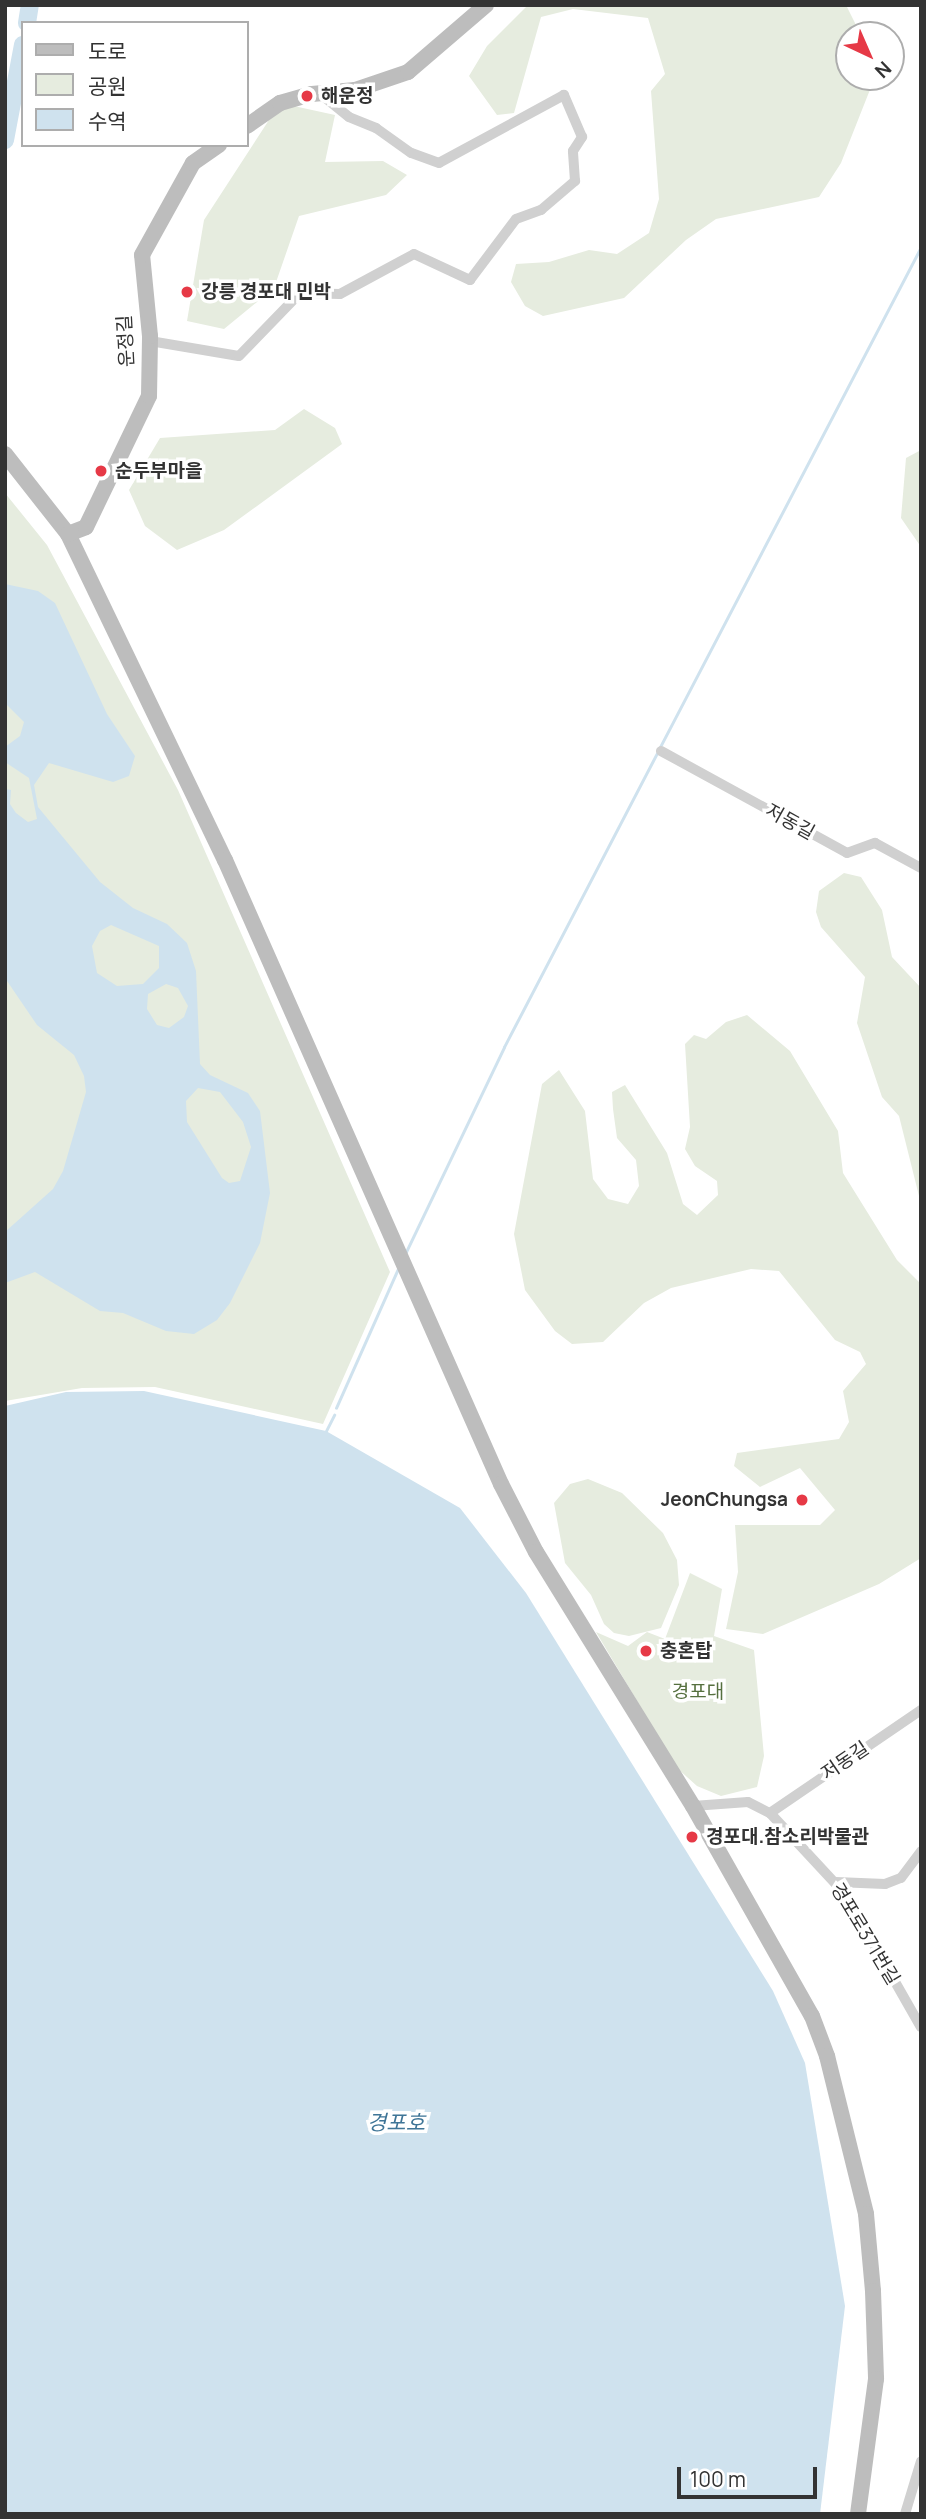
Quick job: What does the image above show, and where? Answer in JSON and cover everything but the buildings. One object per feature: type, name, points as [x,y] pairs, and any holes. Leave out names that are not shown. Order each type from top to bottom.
[{"type":"street","points":[[248,125],[279,103],[319,93],[355,90],[408,72],[486,5]]},
{"type":"street","points":[[150,341],[239,355],[300,293],[340,294],[414,254],[470,280],[516,219],[541,210],[575,181],[573,151],[582,137],[564,95],[439,163],[411,153],[376,128],[349,117],[319,93]]},
{"type":"street","name":"운정길","points":[[68,534],[86,527],[149,396],[150,341],[142,255],[193,163],[216,147]]},
{"type":"street","points":[[5,454],[68,534],[225,860],[492,1467],[536,1552],[693,1806],[812,2015],[827,2056],[866,2214],[876,2379],[858,2514]]},
{"type":"street","name":"저동길","points":[[661,751],[847,853],[875,843],[921,868]]},
{"type":"street","name":"저동길","points":[[770,1813],[921,1710]]},
{"type":"street","name":"경포로371번길","points":[[693,1806],[748,1802],[770,1813],[836,1882],[921,2027]]},
{"type":"street","points":[[836,1882],[885,1884],[901,1878],[921,1851]]},
{"type":"street","points":[[905,2514],[921,2460]]},
{"type":"green space","points":[[528,5],[846,5],[854,21],[835,21],[835,91],[869,91],[841,163],[819,197],[716,219],[686,240],[624,298],[543,316],[525,306],[511,282],[516,264],[549,262],[589,250],[617,254],[649,233],[659,199],[651,91],[665,74],[648,18],[573,9],[541,17],[514,113],[497,115],[469,76],[487,46]]},
{"type":"green space","points":[[280,103],[335,115],[325,162],[383,161],[407,175],[386,195],[299,216],[274,288],[224,329],[187,321],[204,220]]},
{"type":"green space","points":[[304,409],[335,428],[342,444],[224,530],[177,550],[145,526],[129,490],[160,438],[275,430]]},
{"type":"green space","points":[[921,450],[921,547],[901,518],[906,458]]},
{"type":"green space","points":[[5,493],[47,545],[178,790],[390,1272],[323,1424],[155,1387],[82,1388],[5,1401]]},
{"type":"green space","points":[[844,873],[861,877],[882,910],[892,957],[921,988],[921,1204],[899,1116],[882,1097],[857,1023],[865,977],[821,927],[816,912],[819,891]]},
{"type":"green space","points":[[747,1015],[790,1051],[838,1131],[843,1173],[897,1260],[921,1284],[921,1558],[879,1584],[763,1634],[726,1629],[738,1572],[735,1525],[820,1525],[835,1510],[800,1468],[760,1487],[734,1466],[737,1453],[839,1439],[849,1422],[843,1391],[866,1364],[860,1352],[835,1340],[779,1271],[751,1269],[671,1288],[644,1303],[603,1342],[572,1344],[555,1331],[525,1290],[514,1234],[542,1084],[559,1070],[585,1111],[593,1179],[608,1199],[628,1204],[639,1186],[636,1160],[617,1138],[612,1092],[625,1085],[667,1153],[683,1204],[697,1215],[718,1195],[717,1181],[695,1166],[685,1149],[690,1127],[685,1044],[694,1035],[706,1039],[726,1022]]},
{"type":"green space","points":[[588,1479],[622,1493],[663,1533],[677,1560],[679,1585],[661,1628],[629,1636],[614,1633],[604,1624],[591,1595],[565,1563],[554,1503],[570,1484]]},
{"type":"green space","name":"경포대","points":[[690,1573],[722,1589],[714,1636],[754,1650],[764,1756],[757,1787],[721,1796],[697,1786],[677,1768],[596,1632],[628,1646],[647,1632],[665,1639]]},
{"type":"water","points":[[5,584],[38,591],[55,603],[107,714],[135,756],[129,776],[113,782],[49,763],[34,785],[38,807],[100,882],[133,908],[167,924],[187,943],[196,971],[200,1064],[210,1075],[248,1093],[260,1111],[270,1193],[260,1243],[230,1303],[217,1320],[194,1334],[166,1331],[123,1313],[100,1311],[35,1272],[5,1283],[5,1232],[53,1189],[63,1171],[86,1092],[84,1076],[74,1055],[37,1025],[5,978],[5,789],[11,790],[10,804],[16,813],[28,822],[37,819],[29,778],[5,762],[5,747],[20,736],[24,722],[5,703]],"holes":[[[111,925],[159,946],[159,968],[143,984],[117,986],[97,973],[92,946],[100,931]],[[166,984],[178,988],[188,1006],[184,1017],[169,1028],[157,1025],[147,1009],[148,994]],[[198,1088],[220,1092],[243,1122],[251,1147],[240,1181],[229,1183],[222,1178],[187,1122],[186,1101]]]},
{"type":"water","name":"경포호","points":[[144,1391],[326,1431],[460,1508],[526,1593],[773,1991],[805,2063],[845,2306],[820,2514],[5,2514],[5,1406],[66,1392]]},
{"type":"waterway","points":[[27,21],[30,5]]},
{"type":"waterway","points":[[5,140],[21,56]]},
{"type":"waterway","points":[[660,747],[921,247]]},
{"type":"waterway","points":[[405,1254],[504,1047],[657,753]]},
{"type":"waterway","points":[[336,1408],[398,1269]]},
{"type":"waterway","points":[[326,1431],[334,1415]]},
{"type":"place","name":"해운정","points":[[307,96]]},
{"type":"place","name":"강릉 경포대 민박","points":[[187,292]]},
{"type":"place","name":"순두부마을","points":[[101,471]]},
{"type":"place","name":"JeonChungsa","points":[[802,1500]]},
{"type":"place","name":"충혼탑","points":[[646,1651]]},
{"type":"place","name":"경포대.참소리박물관","points":[[692,1837]]}]
